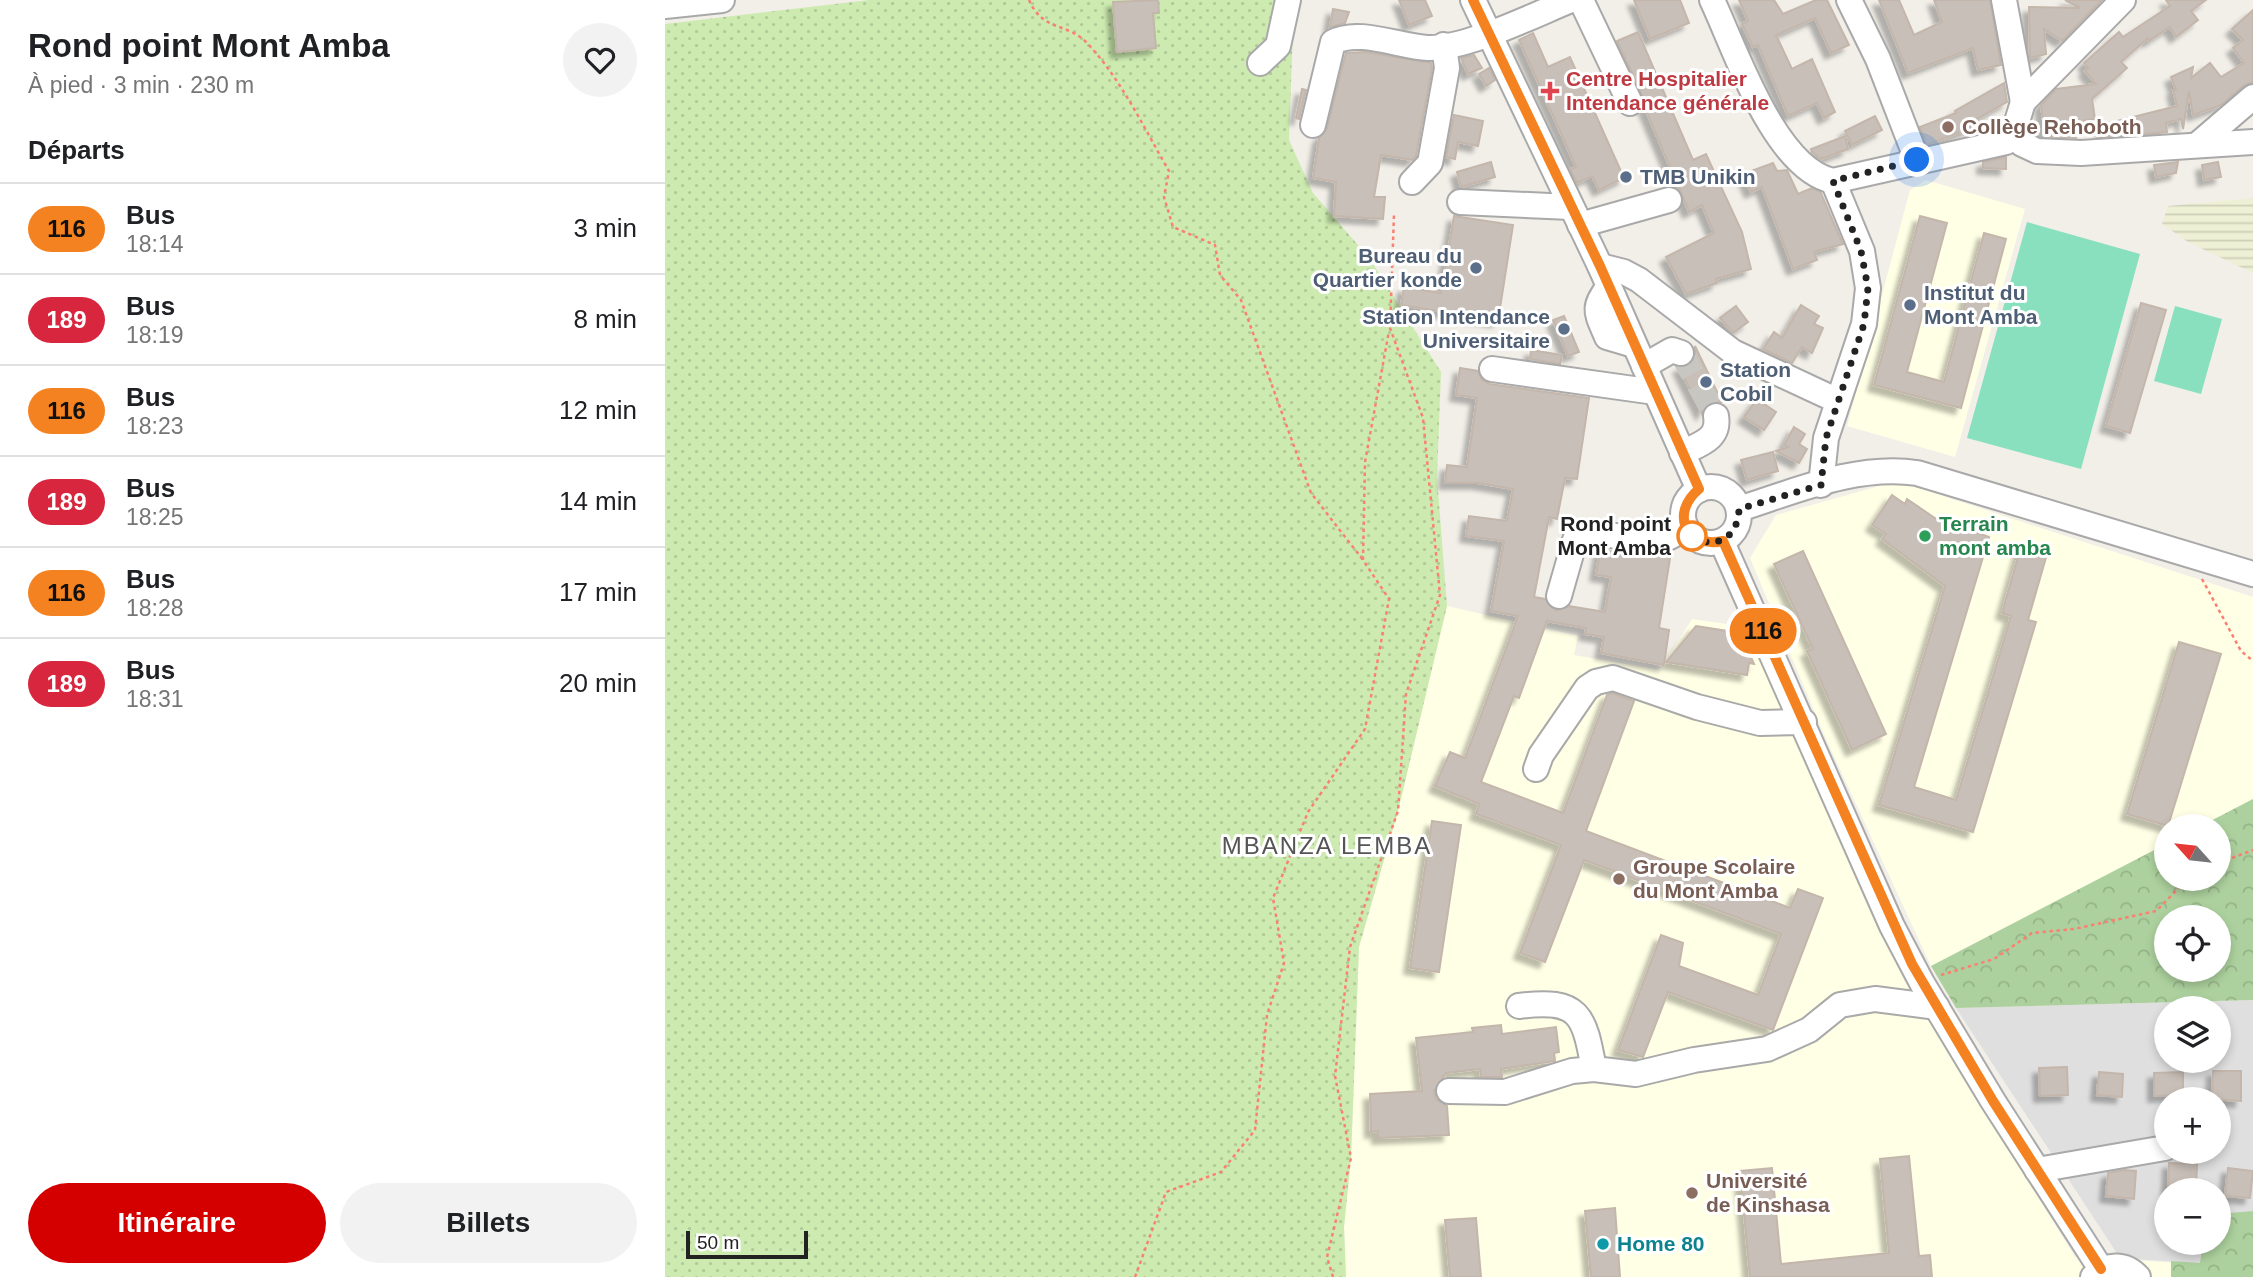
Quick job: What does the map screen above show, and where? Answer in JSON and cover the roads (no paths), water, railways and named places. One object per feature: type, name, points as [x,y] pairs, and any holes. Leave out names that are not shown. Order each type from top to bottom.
[{"type":"street","points":[[665,6],[722,0]]},
{"type":"street","points":[[1260,63],[1278,46],[1288,0]]},
{"type":"street","points":[[1473,0],[1604,276],[1699,489]]},
{"type":"street","points":[[1313,125],[1333,42],[1346,37],[1421,47],[1444,46],[1489,33],[1571,0]]},
{"type":"street","points":[[1581,0],[1630,103]]},
{"type":"street","points":[[1712,0],[1780,143],[1804,168],[1833,181],[2006,142],[2013,135],[2023,102],[2004,0]]},
{"type":"street","points":[[1849,0],[1878,59],[1917,160]]},
{"type":"street","points":[[2023,102],[2123,0]]},
{"type":"street","points":[[1412,182],[1430,163],[1447,68],[1444,46]]},
{"type":"street","points":[[2197,145],[2253,97]]},
{"type":"street","points":[[2013,135],[2022,144],[2037,151],[2081,153],[2253,142]]},
{"type":"street","points":[[1821,485],[1826,438],[1864,324],[1868,288],[1861,251],[1833,181]]},
{"type":"street","points":[[1459,202],[1575,216],[1669,200]]},
{"type":"street","points":[[1604,276],[1624,272],[1639,280],[1734,352],[1838,401]]},
{"type":"street","points":[[1639,356],[1672,350],[1681,353]]},
{"type":"street","points":[[1492,369],[1655,391]]},
{"type":"street","points":[[1682,453],[1713,437],[1718,426],[1716,416]]},
{"type":"street","points":[[1739,509],[1869,472],[1893,470],[1917,473],[2253,574]]},
{"type":"street","points":[[1711,486],[1724,489],[1734,498],[1739,509],[1739,523],[1733,534],[1723,541],[1710,544],[1698,541],[1686,527],[1683,509],[1689,497],[1699,489],[1711,486]]},
{"type":"street","points":[[1559,596],[1576,540],[1591,533],[1656,543],[1672,538],[1686,527]]},
{"type":"street","points":[[1723,541],[1892,926],[1921,982],[2097,1273],[2113,1266],[2125,1267],[2138,1277]]},
{"type":"street","points":[[1536,769],[1541,755],[1587,688],[1596,682],[1613,678],[1696,707],[1760,723],[1804,722]]},
{"type":"street","points":[[1449,1091],[1505,1092],[1572,1071],[1594,1069],[1636,1074],[1694,1060],[1767,1049],[1809,1030],[1840,1005],[1875,999],[1937,1007]]},
{"type":"street","points":[[1519,1006],[1554,1005],[1574,1011],[1586,1026],[1594,1069]]},
{"type":"street","points":[[2037,1170],[2154,1150]]},
{"type":"tunnel","points":[[1681,353],[1716,416]]},
{"type":"place","name":"Centre Hospitalier Intendance générale","points":[[1550,91]]},
{"type":"place","name":"Collège Rehoboth","points":[[1948,127]]},
{"type":"place","name":"TMB Unikin","points":[[1626,177]]},
{"type":"place","name":"Bureau du Quartier konde","points":[[1476,268]]},
{"type":"place","name":"Institut du Mont Amba","points":[[1910,305]]},
{"type":"place","name":"Station Intendance Universitaire","points":[[1564,329]]},
{"type":"place","name":"Station Cobil","points":[[1706,382]]},
{"type":"place","name":"Rond point Mont Amba","points":[[1692,536]]},
{"type":"place","name":"Terrain mont amba","points":[[1925,536]]},
{"type":"place","name":"Groupe Scolaire du Mont Amba","points":[[1619,879]]},
{"type":"place","name":"Université de Kinshasa","points":[[1692,1193]]},
{"type":"place","name":"Home 80","points":[[1603,1244]]},
{"type":"district","name":"MBANZA LEMBA","points":[[1327,846]]}]
